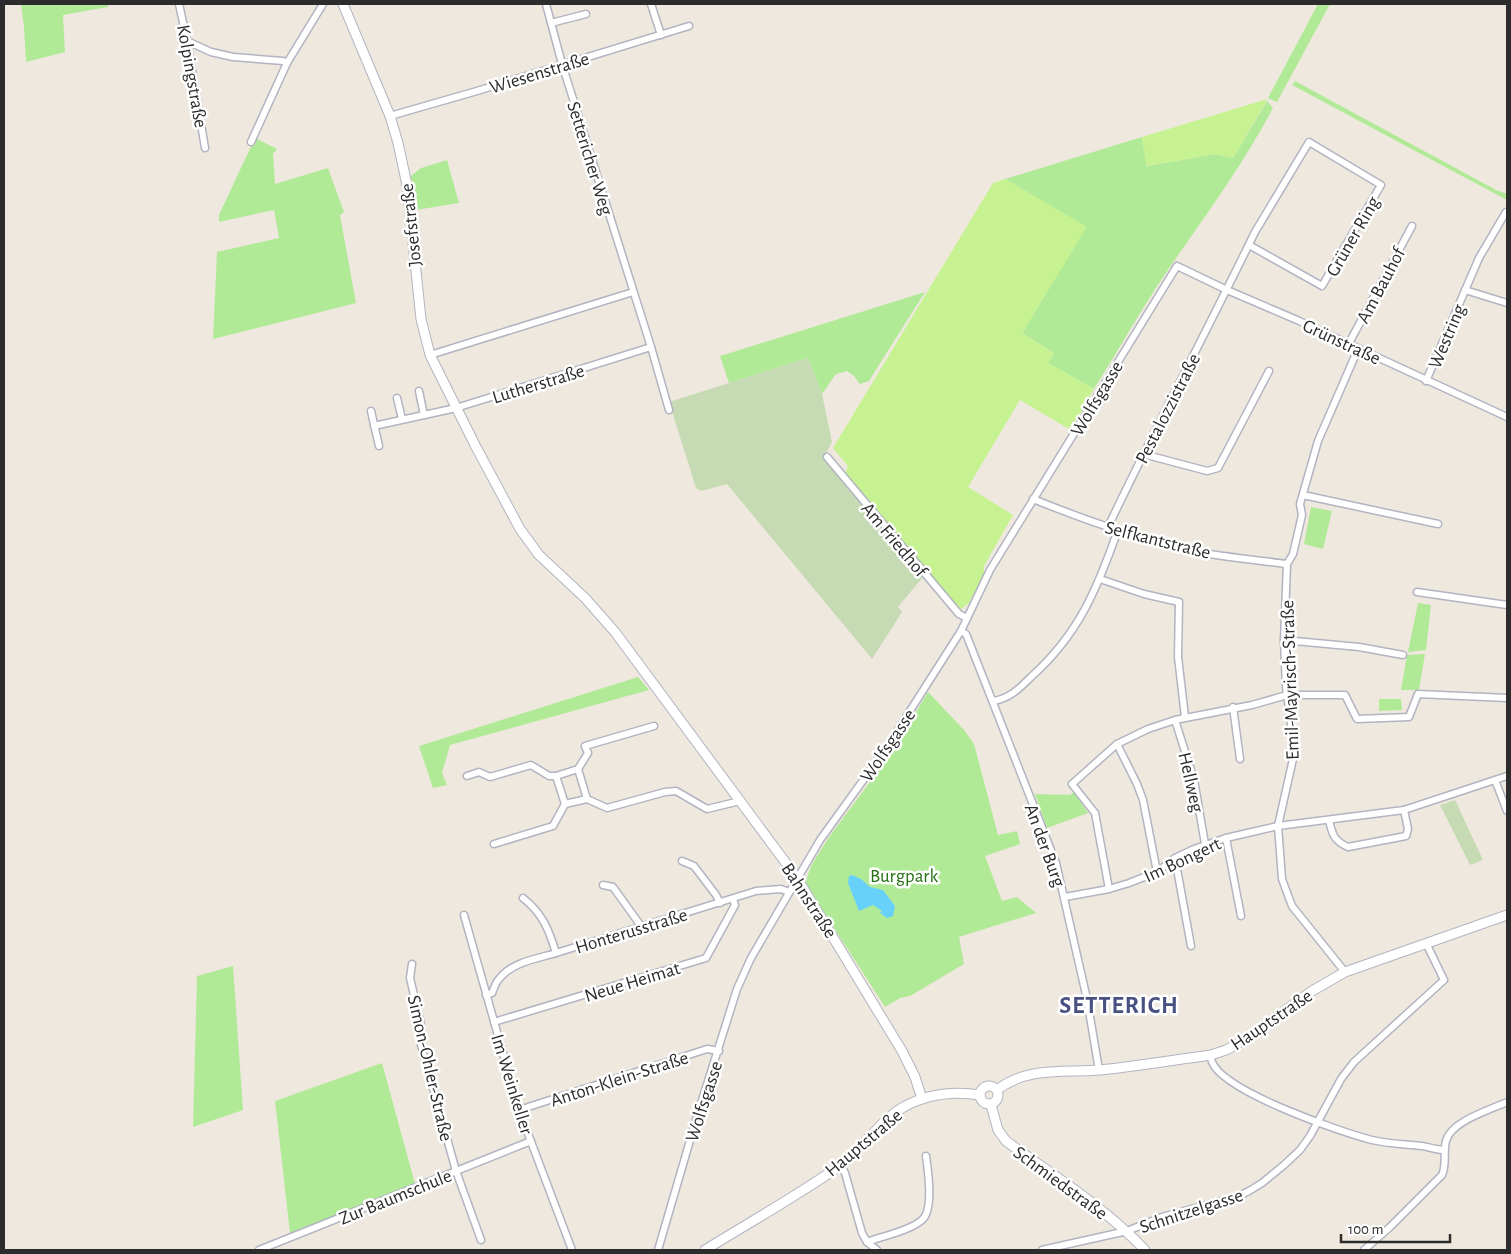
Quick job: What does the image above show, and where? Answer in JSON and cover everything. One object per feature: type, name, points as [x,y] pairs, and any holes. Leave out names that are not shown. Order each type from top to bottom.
[{"type":"street","name":"Kolpingstraße","points":[[179,4],[206,148]]},
{"type":"street","points":[[251,142],[287,63],[323,4]]},
{"type":"street","name":"Josefstraße","points":[[343,4],[390,116],[403,166],[421,319],[430,355],[475,446],[520,529],[532,546],[559,576],[585,598],[601,615],[676,716]]},
{"type":"street","name":"Settericher Weg","points":[[546,4],[562,64],[669,410]]},
{"type":"street","points":[[651,4],[661,35]]},
{"type":"street","points":[[551,22],[586,14]]},
{"type":"street","name":"Wiesenstraße","points":[[390,116],[688,26]]},
{"type":"street","points":[[187,41],[211,52],[233,57],[283,61],[287,63]]},
{"type":"street","name":"Grüner Ring","points":[[1227,290],[1249,245],[1309,142],[1381,185],[1322,286],[1249,245]]},
{"type":"street","name":"Westring","points":[[1426,381],[1479,258],[1506,212]]},
{"type":"street","name":"Am Bauhof","points":[[1348,344],[1412,226]]},
{"type":"street","name":"Grünstraße","points":[[1177,266],[1507,418]]},
{"type":"street","name":"Wolfsgasse","points":[[658,1250],[698,1113],[737,990],[751,958],[820,840],[885,750],[960,631],[990,570],[1177,266]]},
{"type":"street","name":"Pestalozzistraße","points":[[1108,527],[1227,290]]},
{"type":"street","points":[[1465,290],[1507,303]]},
{"type":"street","points":[[430,355],[633,292]]},
{"type":"street","name":"Lutherstraße","points":[[374,426],[456,408],[651,347]]},
{"type":"street","name":"Emil-Mayrisch-Straße","points":[[1345,972],[1292,906],[1282,879],[1278,826],[1293,759],[1294,746],[1287,695],[1284,640],[1287,564],[1293,554],[1302,515],[1300,504],[1318,441],[1358,349]]},
{"type":"street","points":[[1144,454],[1207,471],[1218,468],[1269,371]]},
{"type":"street","points":[[418,391],[424,415]]},
{"type":"street","points":[[397,398],[402,419]]},
{"type":"street","points":[[371,411],[380,446]]},
{"type":"street","name":"Am Friedhof","points":[[827,457],[958,614],[967,618]]},
{"type":"street","points":[[1303,495],[1438,524]]},
{"type":"street","name":"Selfkantstraße","points":[[1034,499],[1108,527],[1194,551],[1287,564]]},
{"type":"street","points":[[993,701],[1003,700],[1018,690],[1053,657],[1067,640],[1079,622],[1100,580],[1118,530]]},
{"type":"street","points":[[1100,580],[1144,594],[1178,602],[1178,657],[1185,717]]},
{"type":"street","points":[[1418,592],[1507,605]]},
{"type":"street","name":"An der Burg","points":[[960,631],[966,634],[1044,837],[1056,863],[1087,998],[1099,1070]]},
{"type":"street","points":[[1284,640],[1359,647],[1403,655]]},
{"type":"street","points":[[1109,889],[1095,814],[1084,797],[1072,784],[1117,744],[1148,729],[1185,717],[1252,705],[1287,695],[1345,695],[1357,719],[1409,717],[1418,694],[1507,698]]},
{"type":"street","points":[[1233,707],[1240,759]]},
{"type":"street","name":"Bahnstraße","points":[[676,716],[797,878],[902,1051],[915,1077],[922,1099]]},
{"type":"street","name":"Hellweg","points":[[1175,720],[1194,780],[1205,844]]},
{"type":"street","points":[[466,776],[479,772],[490,777],[531,765],[549,776],[556,776],[578,769],[588,753],[585,746],[654,726]]},
{"type":"street","points":[[1117,744],[1143,800],[1158,872]]},
{"type":"street","points":[[578,769],[588,799]]},
{"type":"street","points":[[556,776],[565,804]]},
{"type":"street","name":"Im Bongert","points":[[1065,897],[1109,889],[1158,872],[1175,858],[1205,844],[1226,838],[1278,826],[1404,810],[1507,776]]},
{"type":"street","points":[[1494,780],[1507,811]]},
{"type":"street","points":[[494,844],[552,826],[565,804],[588,799],[607,808],[665,792],[676,791],[708,810],[740,801]]},
{"type":"street","points":[[1329,820],[1332,835],[1339,843],[1348,847],[1406,836],[1408,829],[1404,810]]},
{"type":"street","points":[[1226,838],[1241,916]]},
{"type":"street","points":[[1175,858],[1191,946]]},
{"type":"street","points":[[682,861],[694,866],[720,903]]},
{"type":"street","points":[[603,884],[612,887],[641,926]]},
{"type":"street","name":"Honterusstraße","points":[[486,995],[492,993],[498,979],[510,968],[525,961],[556,954],[756,891],[781,889],[789,892]]},
{"type":"street","points":[[523,898],[534,907],[549,928],[556,954]]},
{"type":"street","name":"Neue Heimat","points":[[494,1022],[706,958],[734,904],[733,899]]},
{"type":"street","name":"Im Weinkeller","points":[[464,915],[519,1110],[572,1250]]},
{"type":"street","name":"Hauptstraße","points":[[997,1090],[1011,1080],[1043,1072],[1099,1070],[1211,1055],[1226,1050],[1243,1041],[1312,991],[1345,972],[1507,915]]},
{"type":"street","name":"Schnitzelgasse","points":[[1042,1250],[1127,1231],[1162,1217],[1239,1196],[1249,1191],[1284,1165],[1300,1150],[1337,1085],[1354,1062],[1444,980],[1426,943]]},
{"type":"street","name":"Simon-Ohler-Straße","points":[[412,964],[410,978],[421,1025],[421,1045],[456,1171],[481,1240]]},
{"type":"street","name":"Anton-Klein-Straße","points":[[519,1110],[707,1049],[719,1051]]},
{"type":"street","points":[[1211,1055],[1212,1062],[1217,1070],[1232,1082],[1265,1101],[1317,1122],[1372,1140],[1395,1145],[1423,1146],[1444,1150]]},
{"type":"street","points":[[986,1086],[992,1086],[997,1090],[998,1099],[991,1105],[984,1103],[980,1095],[986,1086]]},
{"type":"street","name":"Hauptstraße","points":[[704,1250],[841,1165],[893,1114],[902,1108],[922,1099],[954,1093],[980,1095]]},
{"type":"street","points":[[1364,1250],[1442,1175],[1445,1169],[1444,1150],[1448,1134],[1455,1126],[1507,1102]]},
{"type":"street","name":"Schmiedstraße","points":[[991,1105],[998,1130],[1006,1141],[1082,1194],[1127,1231],[1145,1250]]},
{"type":"street","name":"Zur Baumschule","points":[[259,1250],[531,1141]]},
{"type":"street","points":[[867,1242],[914,1226],[924,1219],[928,1211],[929,1194],[926,1156]]},
{"type":"street","points":[[841,1165],[862,1233],[867,1242],[876,1250]]},
{"type":"green space","points":[[21,4],[108,4],[108,7],[63,15],[65,52],[26,62]]},
{"type":"green space","points":[[1318,4],[1330,4],[1277,102],[1268,98]]},
{"type":"green space","points":[[1295,81],[1496,190],[1507,194],[1507,200],[1292,85]]},
{"type":"green space","points":[[1267,100],[1233,158],[1215,154],[1146,166],[1142,137]]},
{"type":"green space","points":[[1267,101],[1273,108],[1250,148],[1225,188],[1162,279],[1094,389],[1048,363],[1054,353],[1022,333],[1086,227],[1005,179],[1142,137],[1147,166],[1215,154],[1233,158]]},
{"type":"green space","points":[[255,138],[277,149],[273,154],[275,184],[328,168],[344,212],[340,215],[356,303],[213,339],[217,252],[279,238],[274,210],[219,222],[219,215]]},
{"type":"green space","points":[[447,160],[459,203],[416,210],[411,176],[421,168]]},
{"type":"green space","points":[[1005,179],[1087,227],[1022,333],[1054,353],[1048,363],[1094,389],[1069,429],[1020,400],[968,487],[1013,515],[984,566],[984,576],[968,604],[959,610],[845,473],[848,466],[833,448],[993,183]]},
{"type":"green space","points":[[925,292],[869,381],[860,384],[847,371],[836,374],[822,394],[808,358],[729,383],[720,356]]},
{"type":"green space","points":[[808,358],[822,394],[832,442],[824,457],[923,577],[898,607],[902,612],[872,659],[727,484],[701,491],[696,488],[669,402]]},
{"type":"green space","points":[[1311,507],[1332,511],[1323,549],[1304,544]]},
{"type":"green space","points":[[1418,603],[1431,605],[1426,650],[1408,652]]},
{"type":"green space","points":[[1425,654],[1419,690],[1401,690],[1407,655]]},
{"type":"green space","points":[[638,677],[649,690],[450,745],[442,773],[447,785],[433,788],[419,746]]},
{"type":"green space","name":"Burgpark","points":[[928,692],[964,730],[974,744],[998,835],[1017,831],[1020,844],[985,856],[1002,901],[1017,897],[1036,913],[959,937],[964,964],[910,996],[900,998],[885,1007],[805,883],[812,864],[829,837],[890,755]]},
{"type":"green space","points":[[1379,699],[1401,699],[1402,710],[1379,711]]},
{"type":"green space","points":[[1074,792],[1088,813],[1047,828],[1035,794],[1070,795]]},
{"type":"green space","points":[[1455,800],[1483,860],[1470,865],[1440,805]]},
{"type":"green space","points":[[233,966],[243,1110],[193,1127],[197,976]]},
{"type":"green space","points":[[382,1063],[415,1184],[290,1233],[275,1101]]},
{"type":"water","points":[[852,875],[861,879],[870,887],[883,890],[895,906],[893,916],[887,918],[880,913],[882,911],[873,905],[859,911],[848,883],[849,876]]},
{"type":"district","name":"SETTERICH","points":[[1119,1005]]}]
